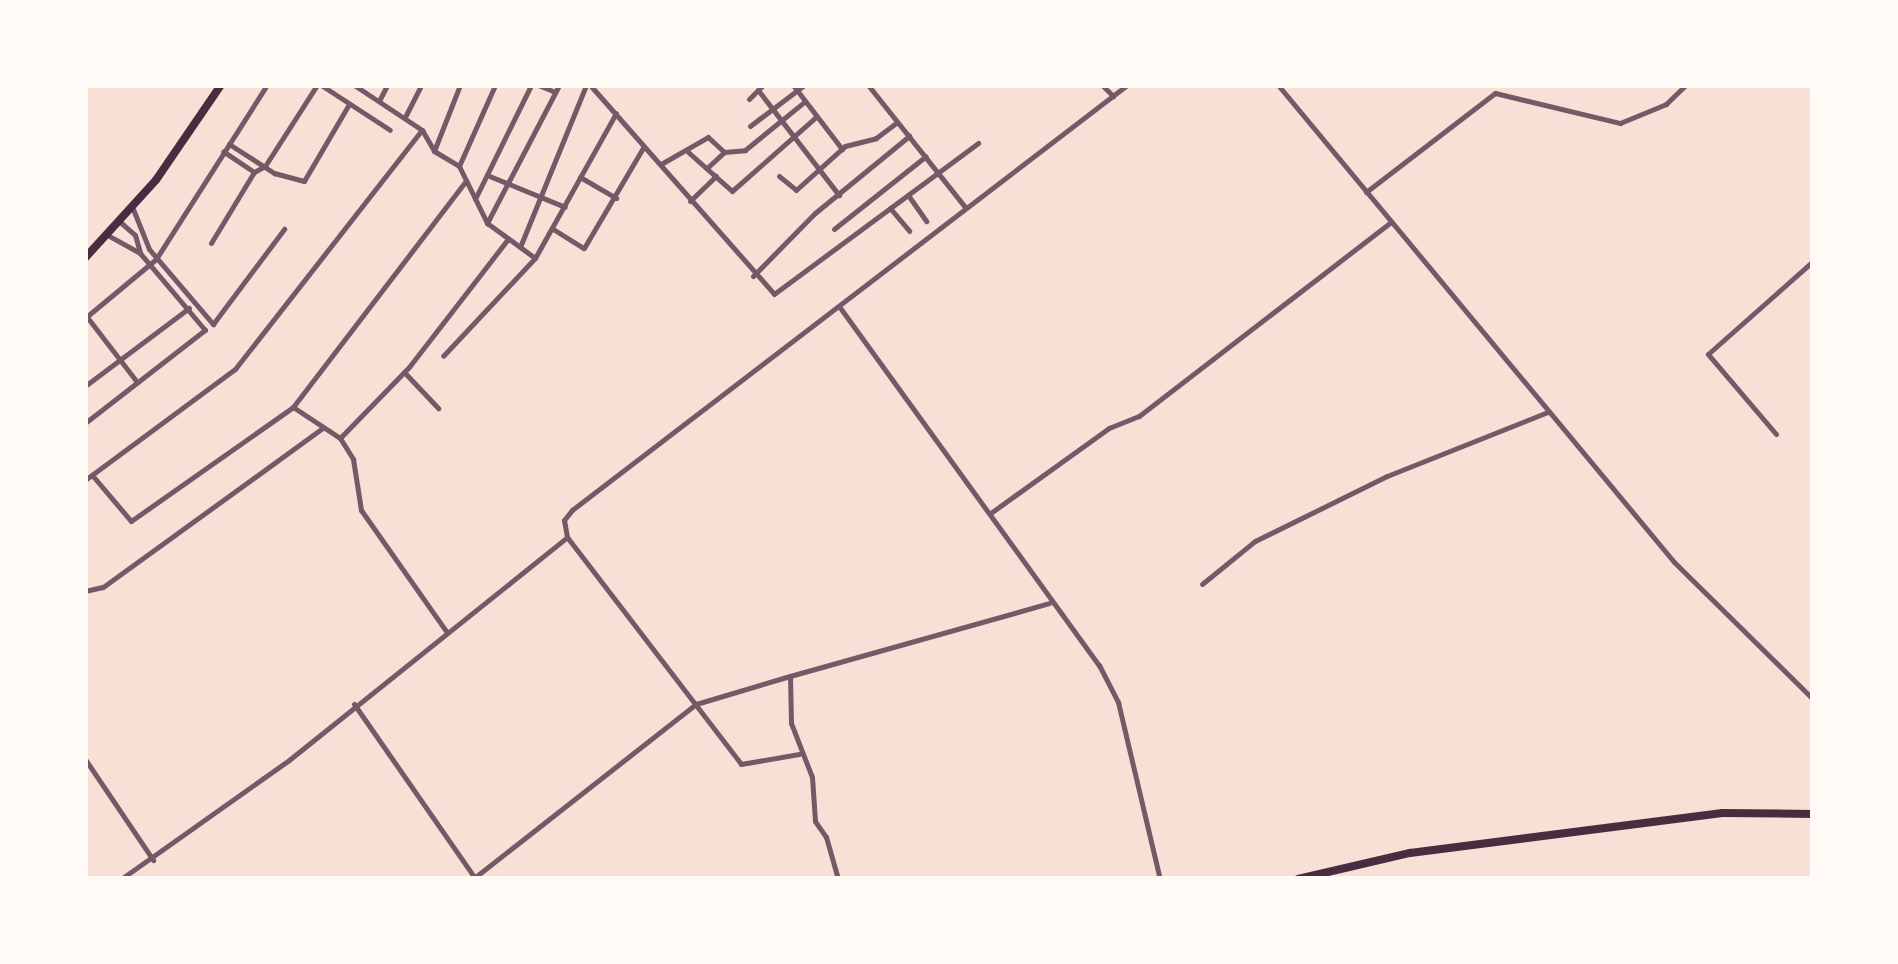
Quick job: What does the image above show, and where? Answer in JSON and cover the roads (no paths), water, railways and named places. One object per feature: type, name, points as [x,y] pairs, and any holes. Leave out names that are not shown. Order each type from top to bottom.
[{"type":"main road","points":[[85,258],[133,209],[222,85]]},
{"type":"main road","points":[[1298,879],[1410,854],[1722,813],[1813,814]]},
{"type":"street","points":[[138,382],[86,318],[156,259],[267,85]]},
{"type":"street","points":[[210,242],[254,172],[265,166],[319,85],[390,130]]},
{"type":"street","points":[[354,85],[405,117],[422,130],[434,151],[460,166],[487,223],[536,258]]},
{"type":"street","points":[[380,101],[387,85]]},
{"type":"street","points":[[405,117],[421,85]]},
{"type":"street","points":[[434,151],[460,85]]},
{"type":"street","points":[[460,166],[495,85]]},
{"type":"street","points":[[475,199],[535,85],[557,89],[487,223]]},
{"type":"street","points":[[520,247],[588,85],[766,292],[781,292],[938,168],[978,143]]},
{"type":"street","points":[[750,126],[794,86],[804,85]]},
{"type":"street","points":[[868,85],[967,208]]},
{"type":"street","points":[[1102,85],[1114,96]]},
{"type":"street","points":[[799,754],[741,764],[567,536],[564,520],[572,510],[841,309],[1127,85]]},
{"type":"street","points":[[1278,85],[1674,562],[1813,699]]},
{"type":"street","points":[[1366,192],[1495,93],[1620,123],[1666,104],[1686,85]]},
{"type":"street","points":[[794,86],[842,150]]},
{"type":"street","points":[[750,99],[761,88],[771,108],[838,195]]},
{"type":"street","points":[[707,168],[724,152],[745,150],[804,102]]},
{"type":"street","points":[[230,144],[265,166],[304,182],[350,104]]},
{"type":"street","points":[[442,356],[536,258],[616,113]]},
{"type":"street","points":[[688,152],[732,191],[816,117]]},
{"type":"street","points":[[779,176],[796,190],[842,150],[882,135],[897,122]]},
{"type":"street","points":[[85,480],[235,370],[422,130]]},
{"type":"street","points":[[882,135],[893,150]]},
{"type":"street","points":[[753,276],[838,195],[909,136]]},
{"type":"street","points":[[660,165],[708,137],[724,152]]},
{"type":"street","points":[[553,229],[584,248],[644,146]]},
{"type":"street","points":[[223,151],[254,172]]},
{"type":"street","points":[[834,229],[927,156]]},
{"type":"street","points":[[487,175],[565,208]]},
{"type":"street","points":[[690,200],[716,176]]},
{"type":"street","points":[[580,177],[616,198]]},
{"type":"street","points":[[92,475],[131,522],[293,407],[466,180]]},
{"type":"street","points":[[907,194],[926,221]]},
{"type":"street","points":[[890,208],[909,232]]},
{"type":"street","points":[[133,209],[149,249]]},
{"type":"street","points":[[119,221],[149,249],[213,324],[284,230]]},
{"type":"street","points":[[992,512],[1109,428],[1138,416],[1391,222]]},
{"type":"street","points":[[85,423],[206,330],[140,253],[107,235]]},
{"type":"street","points":[[135,235],[140,253]]},
{"type":"street","points":[[340,438],[404,372],[508,239]]},
{"type":"street","points":[[1776,434],[1708,354],[1813,261]]},
{"type":"street","points":[[85,386],[189,308]]},
{"type":"street","points":[[841,309],[992,512],[1050,603],[1099,665],[1118,702],[1160,879]]},
{"type":"street","points":[[404,372],[438,408]]},
{"type":"street","points":[[293,407],[340,438],[353,459],[361,510],[447,632]]},
{"type":"street","points":[[1202,584],[1255,541],[1387,476],[1548,412]]},
{"type":"street","points":[[85,592],[103,586],[323,428]]},
{"type":"street","points":[[121,879],[153,860],[567,536]]},
{"type":"street","points":[[354,704],[475,879],[696,704],[1050,603]]},
{"type":"street","points":[[790,676],[799,754],[809,766],[814,821],[826,837],[838,879]]},
{"type":"street","points":[[85,758],[153,860]]}]
